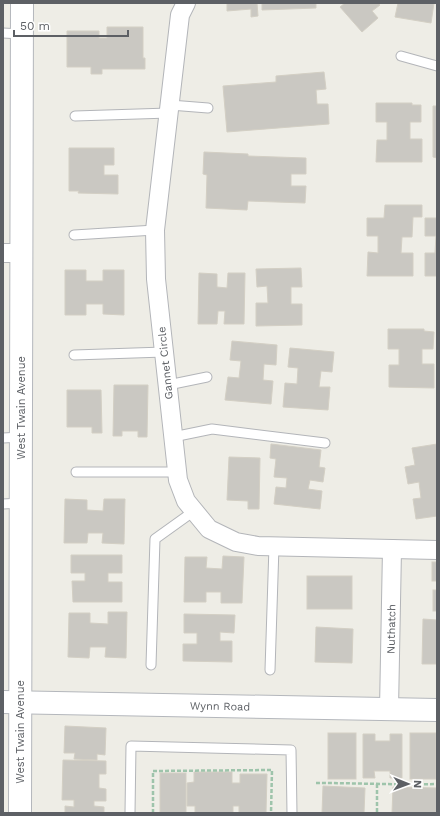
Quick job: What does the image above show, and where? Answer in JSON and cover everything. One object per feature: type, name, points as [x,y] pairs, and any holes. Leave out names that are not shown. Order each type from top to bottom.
[{"type":"main road","name":"West Twain Avenue","points":[[20,813],[12,702],[12,34],[22,3]]},
{"type":"main road","name":"Wynn Road","points":[[12,702],[437,710]]},
{"type":"street","name":"Gannet Circle","points":[[186,3],[180,16],[155,230],[156,279],[177,472],[178,480],[186,501],[209,529],[236,542],[258,546],[437,550]]},
{"type":"street","name":"Nuthatch","points":[[389,709],[392,549]]},
{"type":"lane","points":[[401,56],[437,66]]},
{"type":"lane","points":[[75,116],[169,109],[208,108]]},
{"type":"lane","points":[[74,235],[155,230]]},
{"type":"lane","points":[[74,355],[164,352]]},
{"type":"lane","points":[[168,385],[207,377]]},
{"type":"lane","points":[[173,437],[212,429],[325,443]]},
{"type":"lane","points":[[76,472],[177,472]]},
{"type":"lane","points":[[151,665],[155,539],[194,511]]},
{"type":"lane","points":[[270,670],[274,546]]},
{"type":"lane","points":[[130,813],[131,746],[292,750],[292,813]]},
{"type":"path","points":[[153,813],[153,771],[272,770],[271,813]]},
{"type":"path","points":[[316,783],[377,783],[391,785],[437,784]]},
{"type":"path","points":[[377,783],[377,813]]},
{"type":"building","points":[[227,3],[257,3],[258,16],[251,17],[251,9],[227,11]]},
{"type":"building","points":[[262,3],[316,3],[316,8],[262,10]]},
{"type":"building","points":[[345,3],[378,3],[380,5],[372,11],[378,18],[362,32],[340,7]]},
{"type":"building","points":[[398,3],[434,3],[431,23],[395,17]]},
{"type":"building","points":[[107,27],[143,27],[143,58],[145,58],[145,69],[102,69],[102,74],[91,74],[91,67],[67,67],[67,31],[99,31],[99,38],[107,38]]},
{"type":"building","points":[[324,72],[326,89],[316,90],[317,104],[328,104],[329,124],[227,132],[223,86],[276,82],[276,76]]},
{"type":"building","points":[[376,103],[412,103],[412,105],[421,105],[421,122],[410,122],[410,139],[422,139],[422,162],[376,162],[377,140],[387,140],[387,122],[376,122]]},
{"type":"building","points":[[433,106],[437,106],[437,158],[433,157]]},
{"type":"building","points":[[69,148],[114,148],[114,165],[104,165],[104,175],[118,175],[118,194],[78,193],[79,191],[69,191]]},
{"type":"building","points":[[204,152],[248,154],[248,156],[306,158],[306,174],[291,174],[291,186],[306,186],[305,203],[248,201],[247,210],[206,208],[207,175],[203,174]]},
{"type":"building","points":[[385,205],[422,205],[422,217],[413,217],[412,237],[402,237],[401,253],[413,253],[413,276],[367,276],[368,252],[378,253],[378,236],[367,236],[367,218],[384,218]]},
{"type":"building","points":[[425,218],[437,218],[437,276],[425,276],[425,253],[435,253],[436,236],[425,236]]},
{"type":"building","points":[[301,268],[302,287],[291,287],[291,304],[302,304],[302,325],[256,326],[256,303],[268,303],[267,286],[257,287],[256,269]]},
{"type":"building","points":[[65,270],[86,270],[86,281],[103,281],[103,270],[124,270],[124,315],[103,314],[103,304],[86,304],[86,315],[65,315]]},
{"type":"building","points":[[199,273],[217,274],[217,287],[227,288],[228,273],[245,273],[244,324],[224,324],[225,311],[218,311],[217,324],[198,324]]},
{"type":"building","points":[[388,329],[424,329],[424,331],[434,332],[433,349],[422,349],[422,364],[434,364],[434,388],[389,387],[389,365],[399,365],[399,349],[388,349]]},
{"type":"building","points":[[232,341],[277,345],[276,365],[264,364],[263,380],[273,381],[271,404],[225,400],[228,377],[239,378],[241,361],[230,360]]},
{"type":"building","points":[[290,348],[334,352],[332,372],[321,371],[319,387],[330,387],[328,410],[283,407],[285,383],[297,384],[298,368],[288,367]]},
{"type":"building","points":[[114,385],[148,385],[147,437],[138,437],[138,431],[122,431],[122,436],[113,436]]},
{"type":"building","points":[[67,390],[101,390],[102,433],[92,433],[92,427],[67,427]]},
{"type":"building","points":[[271,444],[321,450],[319,467],[325,468],[323,482],[310,480],[308,489],[322,491],[320,509],[274,504],[276,487],[286,488],[287,478],[274,477],[276,459],[270,458]]},
{"type":"building","points":[[437,444],[437,516],[416,519],[413,499],[421,498],[419,482],[408,484],[405,467],[415,465],[412,448]]},
{"type":"building","points":[[229,457],[260,458],[259,509],[248,509],[248,501],[227,500]]},
{"type":"building","points":[[65,499],[87,500],[87,510],[103,511],[104,499],[125,499],[124,544],[102,543],[103,533],[88,533],[87,543],[64,543]]},
{"type":"building","points":[[71,555],[122,555],[122,573],[108,573],[108,582],[122,582],[122,602],[73,602],[72,581],[85,581],[85,573],[71,573]]},
{"type":"building","points":[[223,556],[244,557],[242,603],[221,603],[221,592],[206,592],[206,602],[184,602],[185,557],[207,557],[206,568],[222,569]]},
{"type":"building","points":[[432,562],[437,562],[437,581],[432,581]]},
{"type":"building","points":[[307,576],[352,576],[352,609],[307,609]]},
{"type":"building","points":[[433,590],[437,590],[437,611],[433,611]]},
{"type":"building","points":[[108,612],[127,612],[126,658],[105,657],[106,647],[90,647],[89,658],[68,657],[69,613],[90,613],[90,623],[108,624]]},
{"type":"building","points":[[184,614],[235,615],[234,633],[220,632],[220,641],[232,641],[232,662],[183,661],[183,644],[197,644],[197,633],[184,633]]},
{"type":"building","points":[[423,619],[437,620],[437,664],[422,664]]},
{"type":"building","points":[[316,627],[353,629],[352,663],[315,662]]},
{"type":"building","points":[[65,726],[106,728],[105,755],[97,754],[97,760],[74,759],[75,753],[64,753]]},
{"type":"building","points":[[328,733],[356,733],[356,779],[328,779]]},
{"type":"building","points":[[410,733],[436,733],[436,779],[410,779]]},
{"type":"building","points":[[363,734],[375,734],[375,741],[390,741],[390,734],[402,734],[402,778],[390,778],[390,771],[374,771],[375,778],[363,778]]},
{"type":"building","points":[[63,760],[106,761],[106,774],[99,774],[99,788],[106,789],[106,801],[94,801],[94,806],[104,807],[104,813],[65,813],[65,806],[74,807],[74,800],[62,800]]},
{"type":"building","points":[[194,772],[232,772],[232,783],[240,783],[240,774],[267,774],[266,813],[239,813],[239,806],[233,806],[233,813],[195,813],[195,806],[187,806],[187,783],[194,782]]},
{"type":"building","points":[[160,773],[186,773],[186,813],[160,813]]},
{"type":"building","points":[[323,786],[365,788],[364,813],[322,813]]},
{"type":"building","points":[[393,787],[437,788],[437,813],[392,813]]}]
